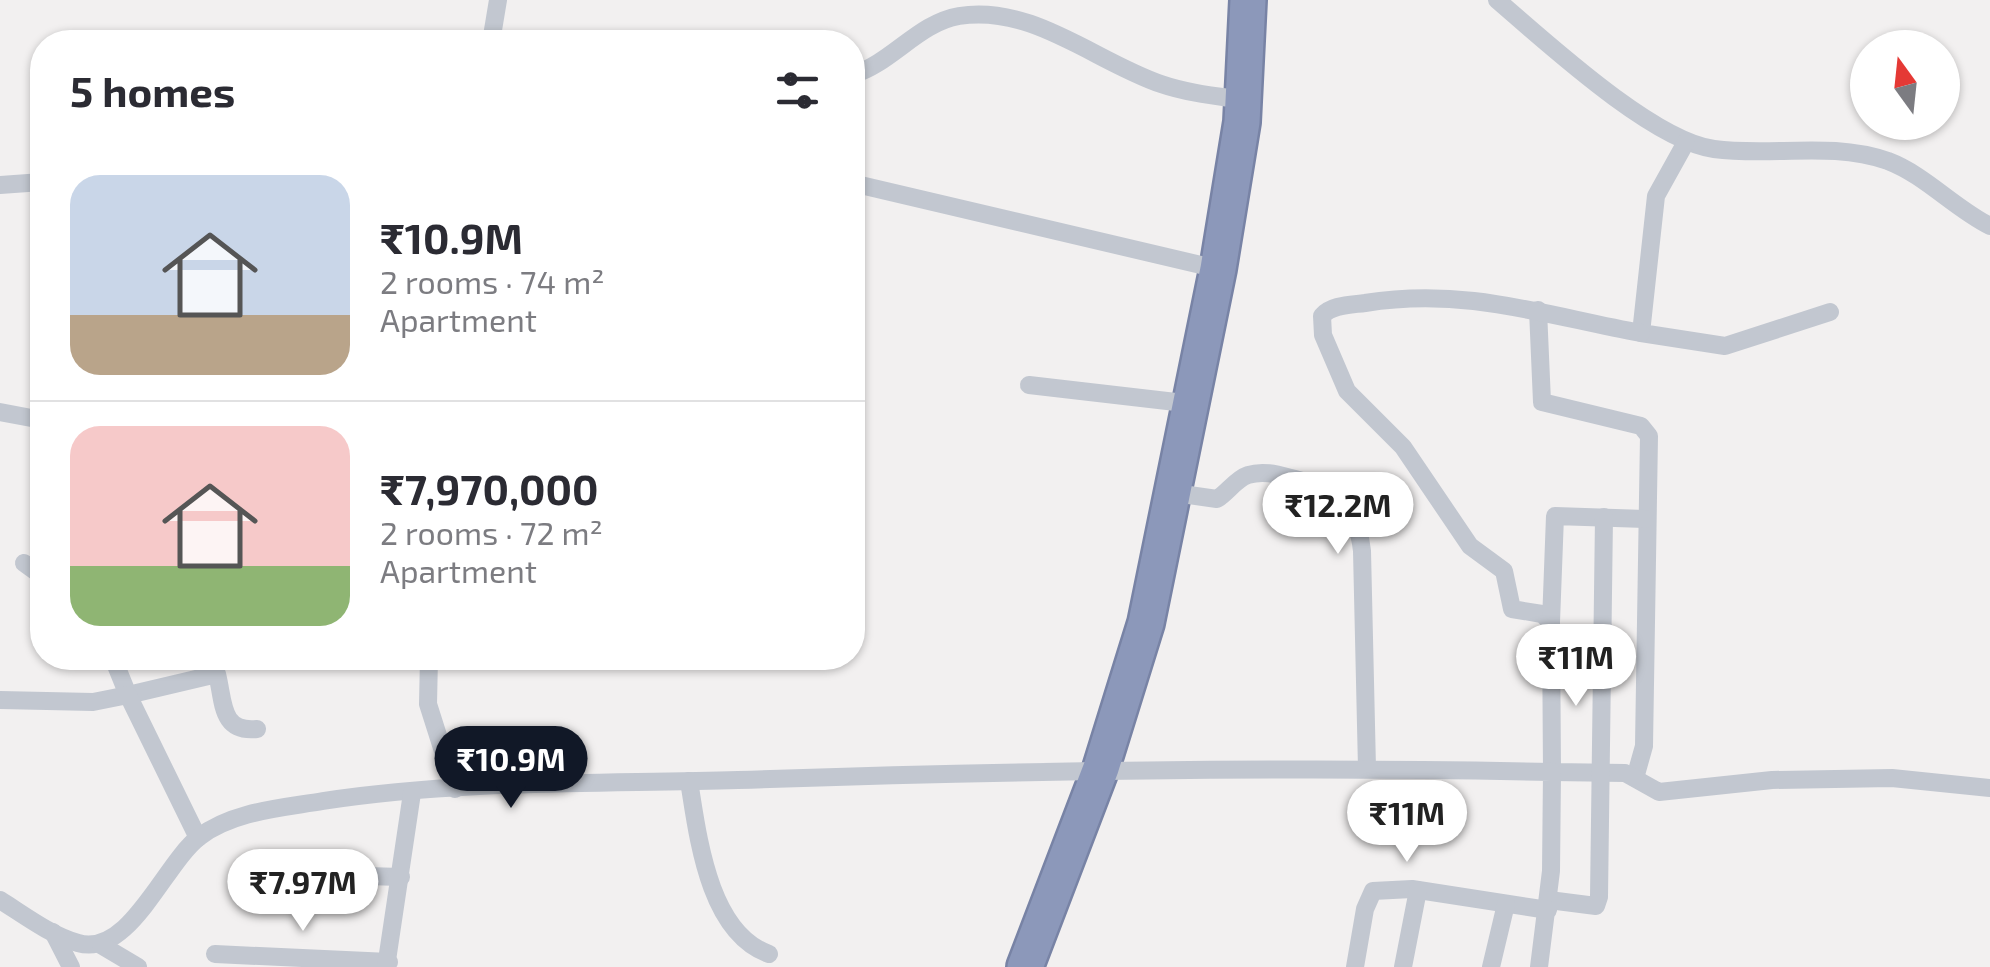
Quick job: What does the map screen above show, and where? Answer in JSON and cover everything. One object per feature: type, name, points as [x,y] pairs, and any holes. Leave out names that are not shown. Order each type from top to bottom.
[{"type":"highway","points":[[1025,967],[1101,768],[1146,623],[1218,269],[1244,100],[1248,0]]},
{"type":"street","points":[[493,30],[498,0]]},
{"type":"street","points":[[1497,0],[1602,85],[1686,142],[1716,150],[1818,148],[1868,155],[1907,171],[1961,212],[1990,226]]},
{"type":"street","points":[[865,71],[875,68],[921,32],[954,16],[987,7],[1071,40],[1158,83],[1244,100]]},
{"type":"street","points":[[1641,333],[1656,196],[1686,142]]},
{"type":"street","points":[[0,185],[30,183]]},
{"type":"street","points":[[865,187],[1218,269]]},
{"type":"street","points":[[1550,622],[1542,614],[1512,610],[1504,571],[1470,546],[1403,447],[1346,391],[1320,326],[1326,311],[1424,295],[1462,296],[1725,346],[1830,312]]},
{"type":"street","points":[[1538,310],[1542,402],[1646,430],[1644,746],[1635,778]]},
{"type":"street","points":[[1028,385],[1193,404]]},
{"type":"street","points":[[0,412],[30,418]]},
{"type":"street","points":[[1174,493],[1217,498],[1242,478],[1270,473],[1321,486],[1338,494],[1351,508],[1359,526],[1362,552],[1368,768]]},
{"type":"street","points":[[1539,967],[1549,905],[1553,520],[1560,514],[1645,519]]},
{"type":"street","points":[[1354,967],[1368,898],[1383,889],[1418,890],[1506,904],[1598,903],[1604,517]]},
{"type":"street","points":[[24,563],[30,567]]},
{"type":"street","points":[[118,670],[198,838]]},
{"type":"street","points":[[429,670],[428,704],[455,789]]},
{"type":"street","points":[[0,700],[93,702],[217,674],[228,721],[236,728],[257,729]]},
{"type":"street","points":[[100,945],[122,932],[198,838],[239,816],[327,800],[455,789],[1101,768],[1598,772],[1635,778],[1648,790],[1659,792],[1772,780],[1924,780],[1990,788]]},
{"type":"street","points":[[689,782],[702,850],[720,902],[745,940],[770,954]]},
{"type":"street","points":[[215,954],[387,964],[412,793]]},
{"type":"street","points":[[263,873],[402,877]]},
{"type":"street","points":[[1403,967],[1418,890]]},
{"type":"street","points":[[0,900],[53,932],[74,942],[100,945],[138,967]]},
{"type":"street","points":[[1492,967],[1506,904]]},
{"type":"street","points":[[53,932],[71,967]]}]
